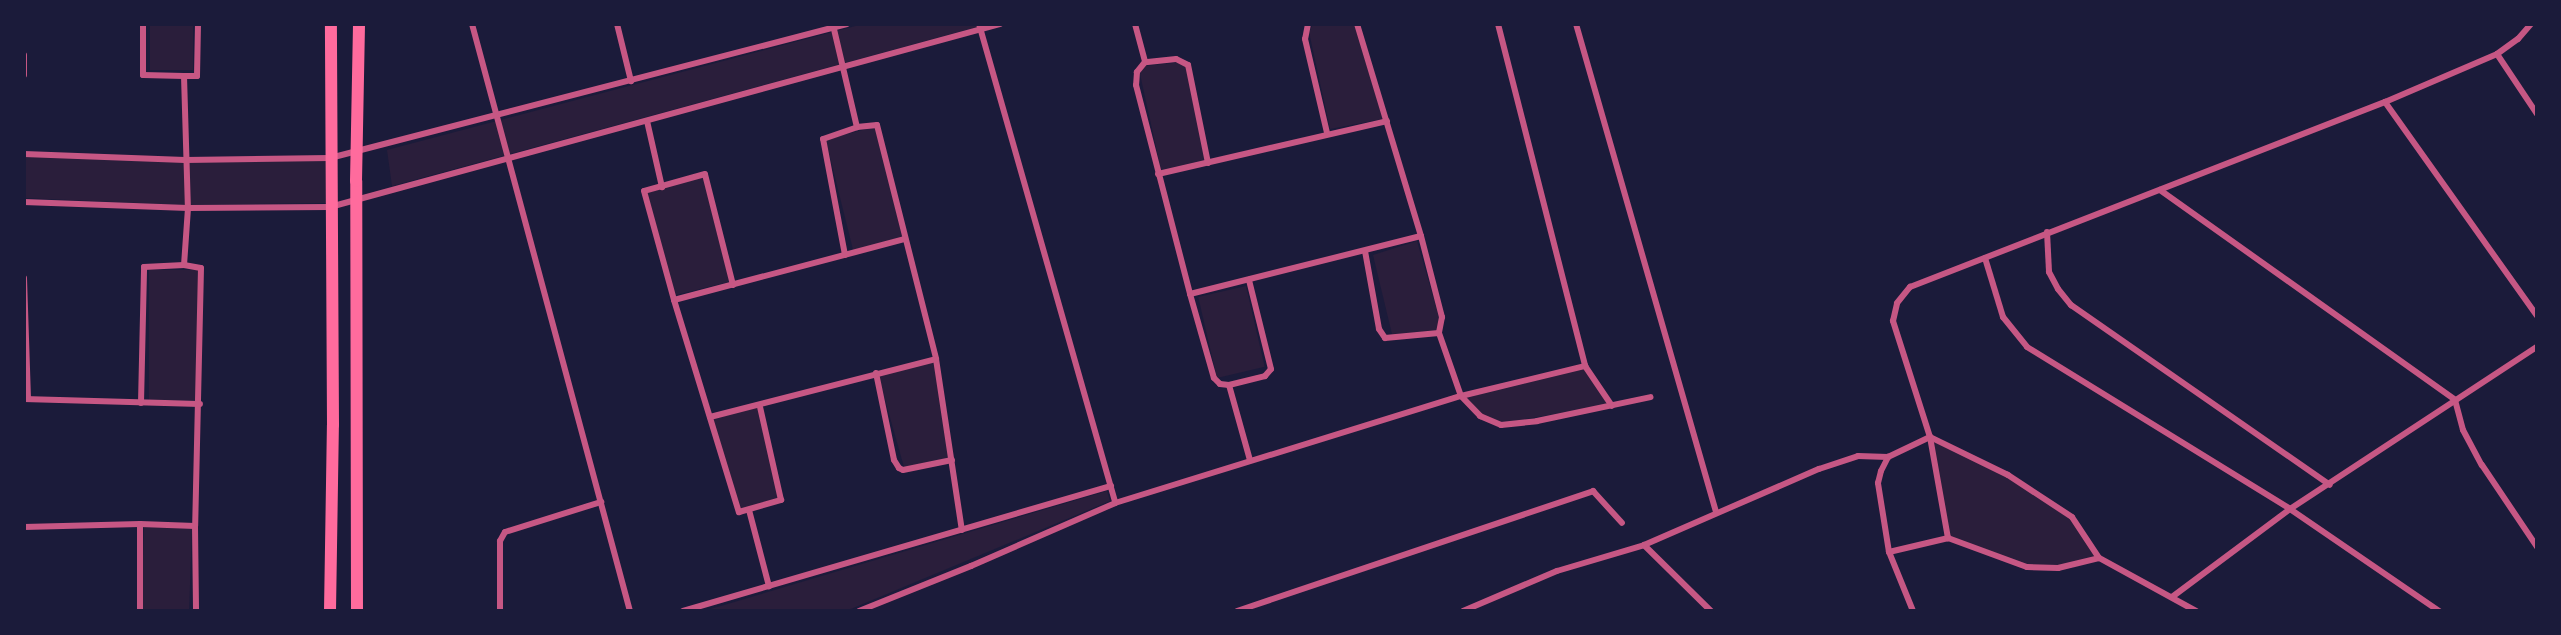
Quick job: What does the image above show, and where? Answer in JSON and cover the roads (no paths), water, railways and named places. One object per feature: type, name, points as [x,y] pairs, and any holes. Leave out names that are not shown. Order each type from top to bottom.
[{"type":"main road","points":[[330,611],[333,425],[330,207],[331,24]]},
{"type":"main road","points":[[357,611],[356,153],[359,24]]},
{"type":"street","points":[[144,24],[143,75],[184,76],[197,76],[198,24]]},
{"type":"street","points":[[472,24],[630,611]]},
{"type":"street","points":[[617,24],[631,81]]},
{"type":"street","points":[[24,154],[185,160],[330,158],[847,24]]},
{"type":"street","points":[[24,202],[188,208],[330,207],[842,67],[979,27],[1000,24]]},
{"type":"street","points":[[1135,24],[1145,62]]},
{"type":"street","points":[[1308,24],[1305,39],[1327,133]]},
{"type":"street","points":[[1357,24],[1421,236],[1442,317],[1439,333],[1461,396],[1480,417],[1501,425],[1537,421],[1652,397]]},
{"type":"street","points":[[1498,24],[1585,366],[1612,406]]},
{"type":"street","points":[[1576,24],[1716,512]]},
{"type":"street","points":[[1948,538],[1930,437],[1893,321],[1897,303],[1910,287],[2385,102],[2497,54],[2518,39],[2531,24]]},
{"type":"street","points":[[833,26],[857,127]]},
{"type":"street","points":[[979,27],[1115,503]]},
{"type":"street","points":[[2497,54],[2537,114]]},
{"type":"street","points":[[24,55],[24,75]]},
{"type":"street","points":[[1208,163],[1188,65],[1176,59],[1145,62],[1137,72],[1136,86],[1190,294],[1214,378],[1220,384],[1228,385],[1265,376],[1271,369],[1249,280]]},
{"type":"street","points":[[184,76],[188,208],[184,265]]},
{"type":"street","points":[[2385,102],[2537,316]]},
{"type":"street","points":[[647,121],[662,187]]},
{"type":"street","points":[[1158,174],[1327,133],[1387,121]]},
{"type":"street","points":[[845,255],[823,139],[857,127],[877,125],[936,359],[962,530]]},
{"type":"street","points":[[733,285],[705,174],[645,191],[674,300],[739,512],[782,500],[760,406]]},
{"type":"street","points":[[2160,190],[2455,400],[2463,430],[2477,456],[2537,547]]},
{"type":"street","points":[[2047,232],[2049,272],[2058,289],[2071,305],[2330,485]]},
{"type":"street","points":[[1190,294],[1421,236]]},
{"type":"street","points":[[674,300],[905,239]]},
{"type":"street","points":[[1365,251],[1379,329],[1385,338],[1388,340],[1439,333]]},
{"type":"street","points":[[1985,258],[2003,317],[2027,347],[2290,509],[2439,611]]},
{"type":"street","points":[[141,402],[144,267],[184,265],[201,268],[200,404],[195,526],[196,611]]},
{"type":"street","points":[[24,278],[26,399],[200,404]]},
{"type":"street","points":[[2172,597],[2290,509],[2330,485],[2537,347]]},
{"type":"street","points":[[710,417],[936,359]]},
{"type":"street","points":[[859,611],[971,566],[1115,503],[1461,396],[1585,366]]},
{"type":"street","points":[[876,373],[894,460],[899,468],[903,470],[952,460]]},
{"type":"street","points":[[1228,385],[1250,460]]},
{"type":"street","points":[[1463,611],[1557,571],[1644,545],[1716,512],[1858,456],[1888,457],[1930,437]]},
{"type":"street","points":[[1930,437],[2008,475],[2072,517],[2099,558],[2196,611]]},
{"type":"street","points":[[1888,457],[1878,483],[1889,552],[1913,611]]},
{"type":"street","points":[[683,611],[1111,486]]},
{"type":"street","points":[[1237,611],[1593,491],[1622,522]]},
{"type":"street","points":[[500,611],[500,541],[505,532],[601,501]]},
{"type":"street","points":[[749,510],[770,586]]},
{"type":"street","points":[[24,527],[140,524],[195,526]]},
{"type":"street","points":[[140,524],[141,611]]},
{"type":"street","points":[[1889,552],[1948,538],[2027,567],[2058,568],[2099,558]]},
{"type":"street","points":[[1644,545],[1711,611]]}]
